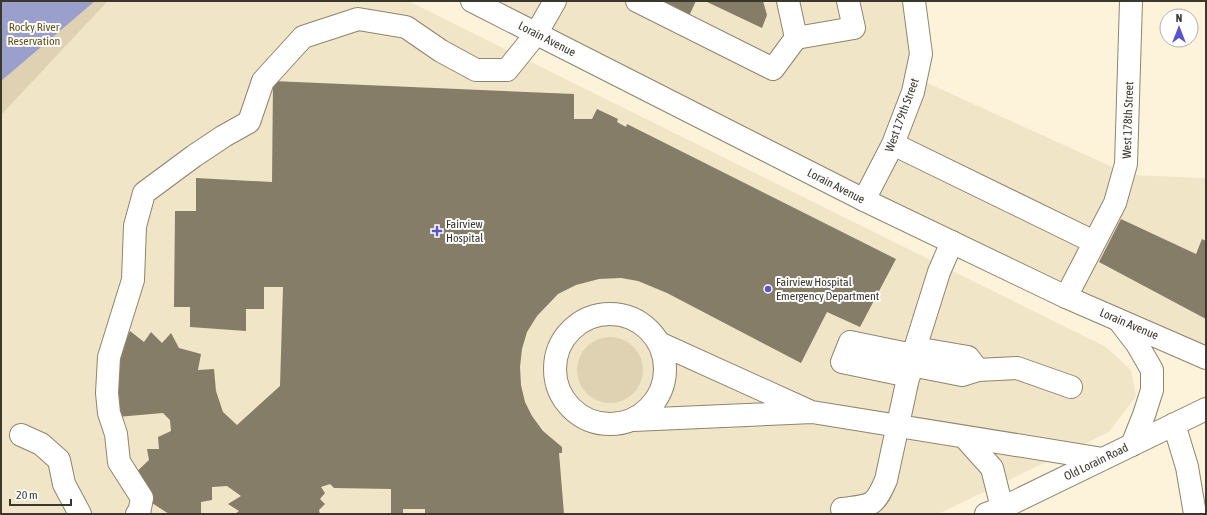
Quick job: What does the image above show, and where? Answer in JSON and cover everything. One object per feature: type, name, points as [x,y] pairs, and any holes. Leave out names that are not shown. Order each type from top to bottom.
[{"type":"main road","name":"Lorain Avenue","points":[[472,1],[864,200],[1066,297],[1206,358]]},
{"type":"main road","points":[[137,514],[139,513],[142,498],[119,462],[116,434],[109,413],[107,393],[109,357],[133,280],[135,226],[144,193],[194,156],[224,136],[249,122],[263,81],[303,37],[358,19],[406,27],[441,51],[476,70],[507,70],[536,34],[554,1]]},
{"type":"main road","points":[[637,1],[773,69],[796,38],[854,28],[848,1]]},
{"type":"main road","points":[[788,1],[796,38]]},
{"type":"main road","name":"West 179th Street","points":[[864,200],[893,144],[913,92],[921,54],[914,1]]},
{"type":"main road","name":"West 178th Street","points":[[1066,297],[1115,203],[1126,164],[1131,1]]},
{"type":"main road","points":[[893,144],[1094,242]]},
{"type":"main road","points":[[842,509],[868,506],[879,496],[886,480],[912,361],[939,272],[952,242]]},
{"type":"main road","points":[[632,420],[648,410],[659,396],[665,378],[665,360],[659,343],[648,328],[632,318],[614,314],[596,315],[580,323],[566,335],[558,351],[554,369],[558,387],[566,403],[580,416],[596,423],[615,424],[632,420],[812,412],[1103,459]]},
{"type":"main road","points":[[1118,319],[1137,344],[1152,370],[1152,390],[1132,445]]},
{"type":"main road","points":[[659,343],[812,412]]},
{"type":"main road","points":[[912,361],[962,375],[978,370],[1017,368],[1071,387]]},
{"type":"main road","name":"Old Lorain Road","points":[[994,511],[1206,408]]},
{"type":"main road","points":[[1174,424],[1187,467],[1195,514]]},
{"type":"main road","points":[[22,435],[41,444],[60,460],[64,484],[80,514]]},
{"type":"main road","points":[[964,437],[992,468],[994,511]]},
{"type":"shaded area","name":"Fairview Hospital","points":[[108,1],[408,1],[1106,347],[1131,370],[1136,396],[1109,432],[938,514],[1,514],[1,115]]},
{"type":"shaded area","points":[[479,1],[917,1],[923,81],[1130,175],[1206,178],[1206,353],[1159,334]]},
{"type":"green space","name":"Rocky River Reservation","points":[[1,1],[108,1],[1,115]]},
{"type":"green space","points":[[603,337],[617,337],[629,342],[638,351],[643,363],[641,383],[634,394],[617,403],[603,403],[591,398],[582,389],[577,377],[577,363],[582,351],[591,342]]},
{"type":"water","name":"Rocky River Reservation","points":[[1,1],[95,1],[1,81]]},
{"type":"building","points":[[655,1],[696,1],[688,18]]},
{"type":"building","points":[[705,1],[763,1],[767,15],[762,28]]},
{"type":"building","points":[[273,81],[574,94],[574,119],[592,119],[597,109],[618,119],[617,122],[626,127],[627,124],[896,259],[860,327],[827,312],[801,363],[667,293],[638,281],[621,278],[599,279],[576,285],[558,294],[537,316],[527,332],[522,349],[520,367],[521,385],[525,402],[532,416],[543,431],[562,447],[562,453],[559,453],[564,514],[425,514],[425,509],[403,509],[403,514],[391,514],[391,489],[334,488],[330,484],[321,487],[325,493],[320,499],[325,504],[319,510],[320,514],[235,514],[239,511],[228,504],[241,496],[227,486],[212,487],[212,500],[201,502],[201,514],[169,514],[152,503],[132,476],[149,460],[147,449],[159,449],[158,437],[171,431],[170,420],[163,413],[117,417],[117,346],[126,340],[130,331],[144,342],[151,332],[162,343],[171,333],[179,348],[201,354],[198,370],[214,369],[216,391],[223,412],[237,425],[280,386],[283,287],[264,287],[264,309],[246,309],[246,331],[190,327],[190,307],[174,307],[175,211],[196,211],[196,178],[272,182]]},
{"type":"building","points":[[1121,219],[1196,254],[1202,239],[1206,241],[1206,319],[1099,262]]},
{"type":"place","name":"Fairview Hospital","points":[[437,231]]},
{"type":"place","name":"Fairview Hospital Emergency Department","points":[[768,289]]}]
